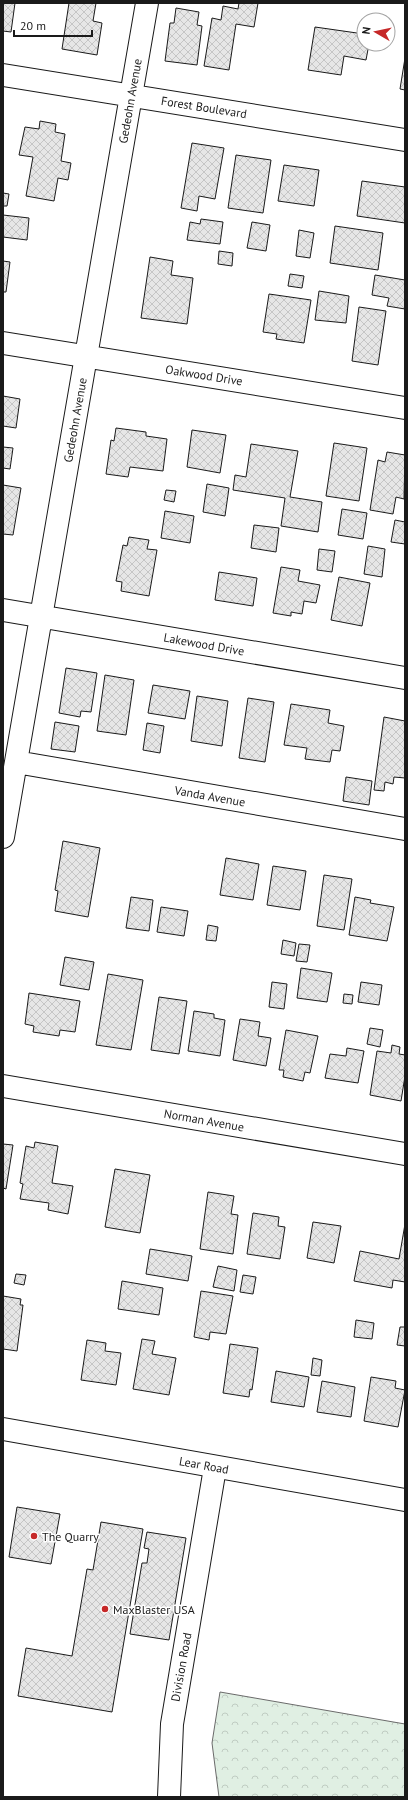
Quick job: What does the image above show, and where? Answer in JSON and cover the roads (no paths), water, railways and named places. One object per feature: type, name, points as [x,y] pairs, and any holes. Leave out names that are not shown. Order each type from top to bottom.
[{"type":"street","name":"Gedeohn Avenue","points":[[3,837],[147,3]]},
{"type":"street","name":"Forest Boulevard","points":[[3,75],[405,140]]},
{"type":"street","name":"Oakwood Drive","points":[[3,343],[86,355],[405,408]]},
{"type":"street","name":"Lakewood Drive","points":[[3,610],[405,678]]},
{"type":"street","name":"Vanda Avenue","points":[[16,762],[405,829]]},
{"type":"street","name":"Norman Avenue","points":[[3,1086],[405,1154]]},
{"type":"street","name":"Lear Road","points":[[3,1429],[215,1468],[405,1500]]},
{"type":"street","name":"Division Road","points":[[169,1797],[172,1724],[215,1468]]},
{"type":"place","name":"The Quarry","points":[[34,1536]]},
{"type":"place","name":"MaxBlaster USA","points":[[105,1609]]}]
